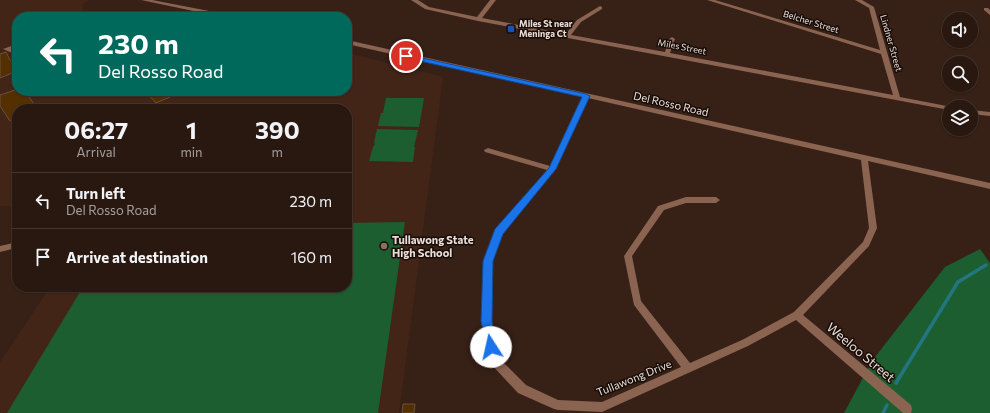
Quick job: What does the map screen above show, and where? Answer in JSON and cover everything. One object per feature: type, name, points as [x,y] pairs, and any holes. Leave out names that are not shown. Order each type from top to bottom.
[{"type":"street","points":[[144,0],[205,12]]},
{"type":"street","name":"Miles Street","points":[[414,0],[427,8],[478,19],[942,107]]},
{"type":"street","points":[[478,19],[493,0]]},
{"type":"street","name":"Belcher Street","points":[[710,0],[884,53]]},
{"type":"street","name":"Lindner Street","points":[[858,0],[871,7],[897,98]]},
{"type":"street","points":[[567,36],[579,21],[600,8]]},
{"type":"street","points":[[667,54],[672,39]]},
{"type":"street","name":"Del Rosso Road","points":[[352,43],[990,186]]},
{"type":"street","points":[[12,47],[6,49],[12,52]]},
{"type":"street","name":"Tullawong Drive","points":[[586,96],[552,169],[499,232],[488,261],[487,321],[494,360],[522,389],[558,405],[602,407],[745,343],[797,315],[866,244],[873,228],[864,158]]},
{"type":"street","points":[[978,113],[990,114]]},
{"type":"street","points":[[488,150],[552,169]]},
{"type":"street","points":[[689,369],[637,302],[628,256],[661,208],[686,200],[716,200]]},
{"type":"street","points":[[0,249],[12,246]]},
{"type":"street","name":"Weeloo Street","points":[[797,315],[907,409]]},
{"type":"shaded area","name":"Tullawong State High School","points":[[0,0],[90,0],[83,4],[82,12],[12,12],[12,96],[352,96],[352,54],[443,77],[399,413],[0,413],[0,362],[47,292],[352,292],[352,104],[12,104],[12,206],[0,206]]},
{"type":"green space","points":[[386,98],[424,98],[419,127],[378,126],[381,113],[383,113]]},
{"type":"green space","points":[[377,129],[418,130],[414,147],[413,162],[369,161],[375,144]]},
{"type":"green space","points":[[405,222],[378,413],[7,413],[80,292],[352,292],[352,223]]},
{"type":"green space","points":[[980,249],[990,263],[990,413],[844,413],[872,361],[945,267]]},
{"type":"building","points":[[6,52],[12,61],[12,73],[0,78],[0,54]]},
{"type":"building","points":[[12,91],[12,96],[28,96],[34,104],[12,104],[12,120],[10,121],[0,106],[0,95]]},
{"type":"building","points":[[150,96],[172,96],[156,103]]},
{"type":"building","points":[[403,404],[415,404],[414,413],[402,413]]},
{"type":"waterway","points":[[896,383],[958,282],[986,265]]},
{"type":"waterway","points":[[883,413],[887,405]]},
{"type":"place","name":"Miles St near Meninga Ct","points":[[511,29]]},
{"type":"place","name":"Tullawong State High School","points":[[384,246]]},
{"type":"route","points":[[406,56],[586,96],[552,169],[499,232],[488,261],[487,321],[491,347]]}]
